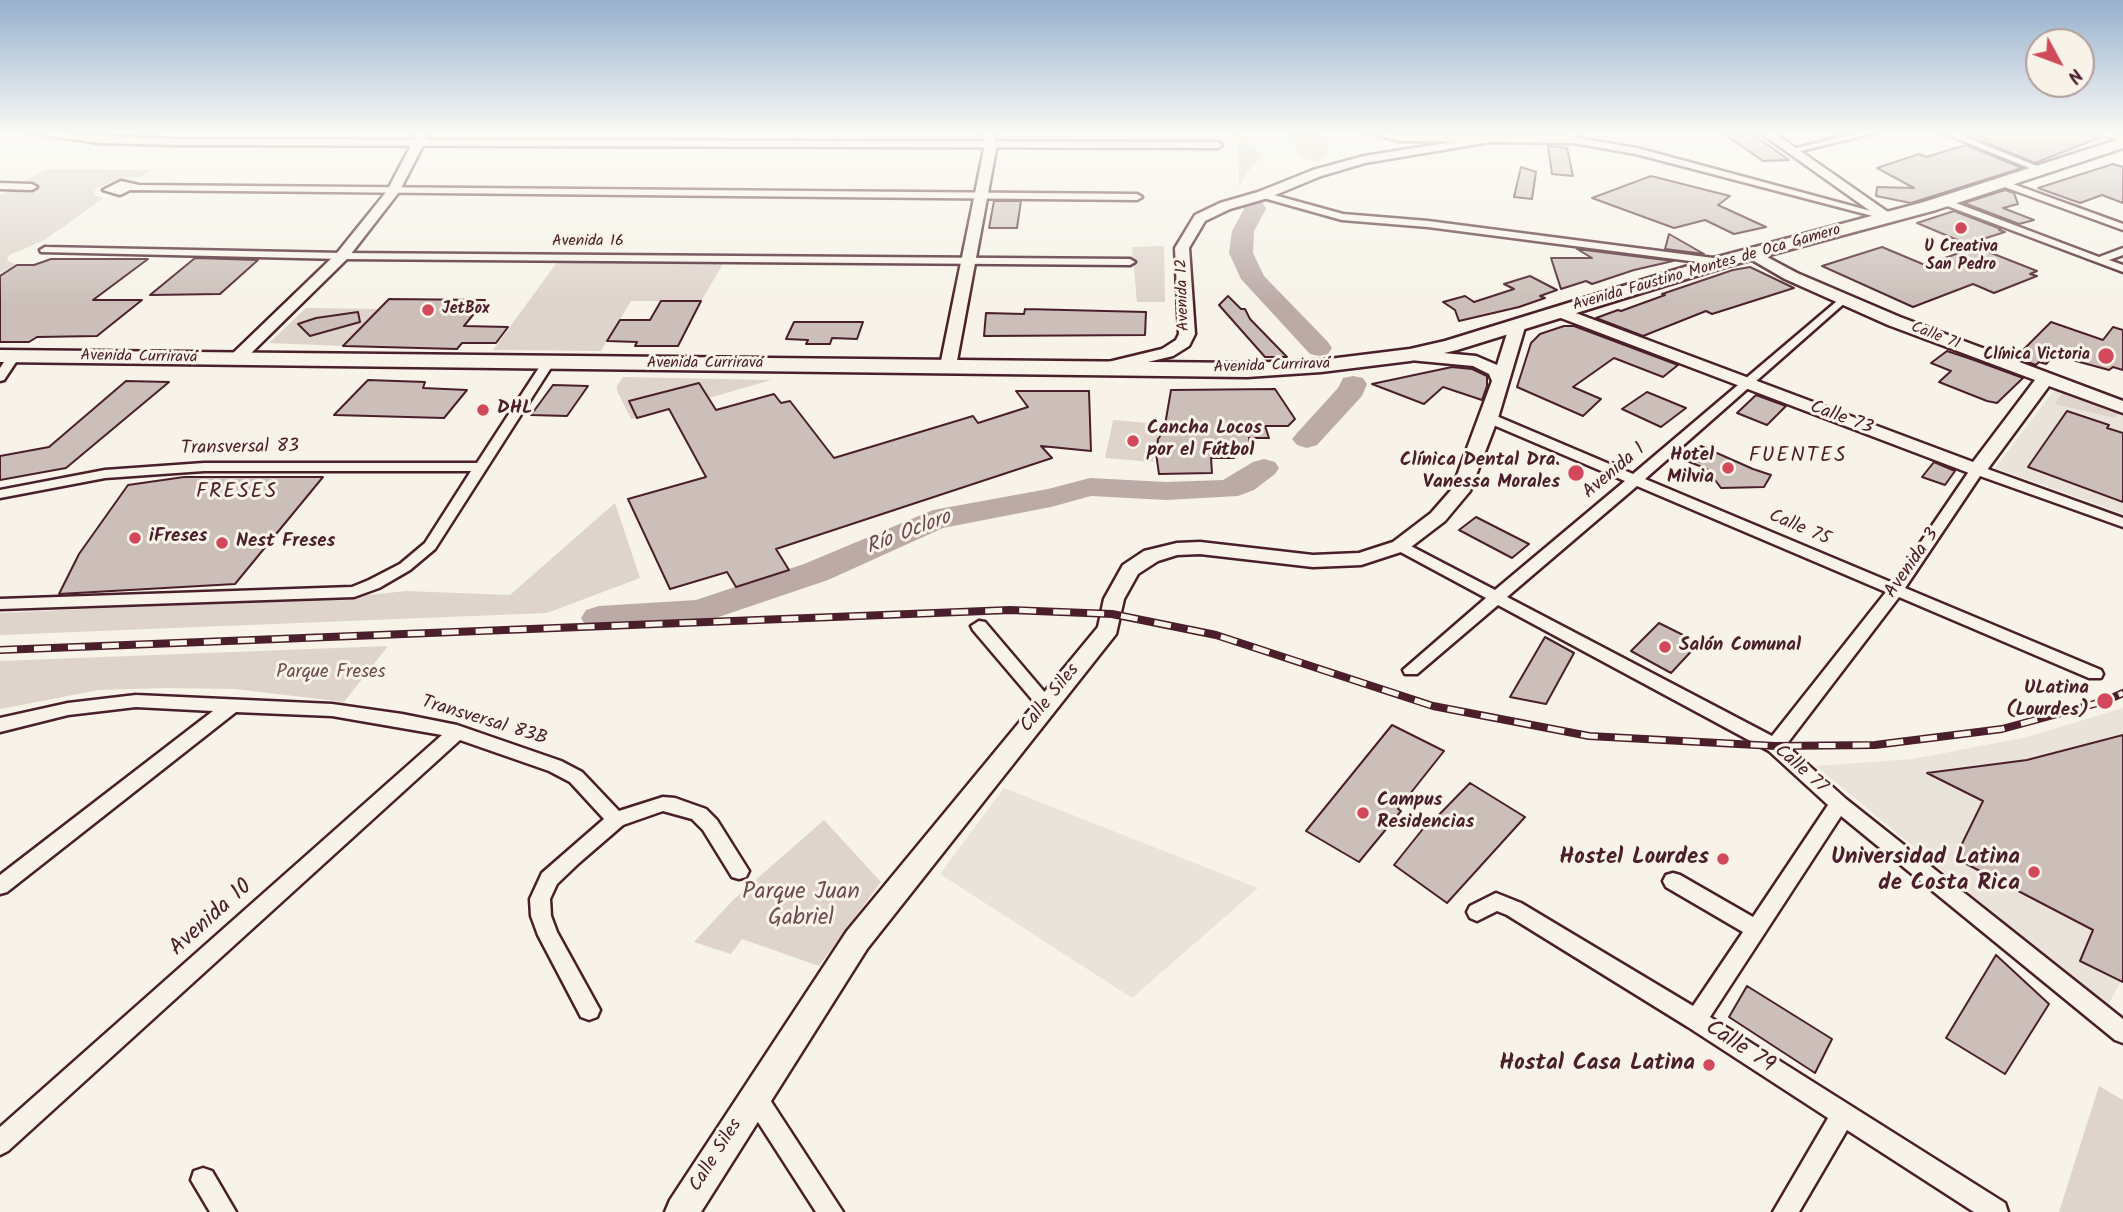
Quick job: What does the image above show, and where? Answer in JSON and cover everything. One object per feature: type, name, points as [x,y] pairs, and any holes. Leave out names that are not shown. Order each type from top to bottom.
[{"type":"highway","name":"Avenida Faustino Montes de Oca Gamero","points":[[1410,355],[1517,327],[1725,261],[1888,218],[1985,189]]},
{"type":"highway","name":"Avenida Curriravá","points":[[7,356],[1258,370],[1321,366],[1410,355]]},
{"type":"main road","name":"Calle 71","points":[[1752,254],[1791,276],[1843,299],[2123,407]]},
{"type":"main road","points":[[1725,261],[1791,276]]},
{"type":"main road","name":"Calle 73","points":[[1559,312],[1978,470]]},
{"type":"main road","name":"Avenida 3","points":[[1978,470],[2046,379]]},
{"type":"street","points":[[169,189],[1138,197]]},
{"type":"street","points":[[236,359],[342,256],[395,189]]},
{"type":"street","points":[[947,366],[983,189]]},
{"type":"street","name":"Avenida 12","points":[[1104,367],[1156,357],[1183,343],[1187,334],[1182,248],[1188,234],[1200,218],[1225,206],[1280,189]]},
{"type":"street","points":[[1778,189],[1888,218]]},
{"type":"street","points":[[1847,189],[1888,218]]},
{"type":"street","points":[[2017,189],[2123,227]]},
{"type":"street","points":[[1263,195],[1342,217],[1427,223],[1725,261]]},
{"type":"street","points":[[1945,202],[2123,269]]},
{"type":"street","name":"Avenida 16","points":[[45,250],[342,256],[1130,262]]},
{"type":"street","points":[[2100,260],[2123,251]]},
{"type":"street","name":"Avenida 1","points":[[1411,670],[1748,384],[1843,299]]},
{"type":"street","name":"Calle Siles","points":[[682,1212],[857,940],[1108,629],[1114,599],[1130,570],[1151,556],[1177,550],[1200,548],[1313,561],[1361,559],[1400,546],[1438,517],[1461,491],[1489,418],[1517,327]]},
{"type":"street","points":[[1410,355],[1476,361],[1497,372],[1499,379]]},
{"type":"street","points":[[0,377],[7,356]]},
{"type":"street","points":[[0,604],[348,592],[374,584],[405,567],[430,546],[548,363]]},
{"type":"street","name":"Calle 75","points":[[1489,418],[2095,674]]},
{"type":"street","name":"Transversal 83","points":[[0,494],[105,474],[204,467],[483,467]]},
{"type":"street","name":"Calle 73","points":[[1978,470],[2123,523]]},
{"type":"street","name":"Avenida 3","points":[[1775,746],[1895,591],[1978,470]]},
{"type":"street","name":"Calle 77","points":[[1400,546],[1775,746],[1839,804],[2121,1027]]},
{"type":"street","points":[[979,626],[1046,706]]},
{"type":"street","name":"Transversal 83B","points":[[0,725],[68,709],[136,701],[332,710],[402,720],[457,732],[546,763],[576,777],[616,820]]},
{"type":"street","points":[[0,886],[233,705]]},
{"type":"street","name":"Avenida 10","points":[[0,1143],[457,732]]},
{"type":"street","points":[[589,1010],[548,935],[540,899],[549,879],[616,820],[663,804],[688,808],[699,814],[710,825],[739,871]]},
{"type":"street","points":[[1696,1020],[1839,804]]},
{"type":"street","points":[[1673,881],[1756,929]]},
{"type":"street","name":"Calle 79","points":[[1477,912],[1496,902],[1514,909],[1696,1020],[1996,1212]]},
{"type":"street","points":[[755,1097],[831,1212]]},
{"type":"street","points":[[1784,1212],[1843,1115]]},
{"type":"street","points":[[204,1180],[223,1212]]},
{"type":"shaded area","points":[[2054,390],[2066,391],[2123,413],[2123,514],[1995,468]]},
{"type":"shaded area","name":"Universidad Latina de Costa Rica","points":[[2123,708],[2123,978],[2107,1007],[1816,766],[1913,759],[2027,737]]},
{"type":"shaded area","points":[[1004,788],[1258,888],[1132,998],[940,874]]},
{"type":"green space","points":[[14,189],[96,189],[93,192],[95,195],[104,198],[43,241],[9,255],[7,260],[17,265],[0,273],[0,195]]},
{"type":"green space","points":[[1164,246],[1165,302],[1137,302],[1132,247]]},
{"type":"green space","points":[[558,261],[724,262],[701,301],[631,301],[601,351],[493,350]]},
{"type":"green space","points":[[306,308],[379,309],[343,346],[269,343]]},
{"type":"green space","points":[[623,377],[771,380],[709,398],[699,383],[629,401],[637,418],[631,419],[617,391]]},
{"type":"green space","points":[[2062,393],[2120,411],[2115,418],[2055,404]]},
{"type":"green space","name":"Cancha Locos por el Fútbol","points":[[1113,420],[1160,424],[1153,462],[1105,458]]},
{"type":"green space","points":[[615,503],[640,578],[547,613],[0,635],[0,613],[359,596],[406,591],[510,595]]},
{"type":"green space","name":"Parque Freses","points":[[388,646],[344,702],[235,689],[166,688],[99,690],[0,709],[0,661]]},
{"type":"green space","name":"Parque Juan Gabriel","points":[[824,820],[881,882],[819,966],[742,939],[731,954],[694,942],[734,899]]},
{"type":"green space","points":[[2099,1086],[2123,1100],[2123,1212],[2059,1212]]},
{"type":"building","points":[[1516,189],[1534,189],[1532,199],[1514,197]]},
{"type":"building","points":[[1617,189],[1701,189],[1730,196],[1718,205],[1766,227],[1734,234],[1705,220],[1674,228],[1592,198]]},
{"type":"building","points":[[1877,189],[1957,189],[1911,203],[1876,196]]},
{"type":"building","points":[[2040,189],[2123,189],[2123,203],[2102,195],[2080,203]]},
{"type":"building","points":[[2005,190],[2014,193],[2018,204],[2003,208],[2034,220],[2019,224],[1964,203]]},
{"type":"building","points":[[994,201],[1021,201],[1017,228],[989,228]]},
{"type":"building","name":"U Creativa San Pedro","points":[[1954,211],[2005,232],[1967,244],[1917,223]]},
{"type":"building","points":[[1669,234],[1704,254],[1665,249]]},
{"type":"building","points":[[1882,247],[1925,265],[1976,247],[2037,271],[2030,274],[2037,276],[1994,293],[1973,284],[1913,307],[1822,266]]},
{"type":"building","points":[[1577,249],[1673,261],[1592,284],[1586,281],[1561,289],[1551,258],[1592,258]]},
{"type":"building","points":[[195,258],[258,260],[220,294],[150,295]]},
{"type":"building","points":[[51,259],[148,259],[93,300],[142,300],[97,336],[37,337],[29,342],[0,342],[0,276],[17,265],[34,265]]},
{"type":"building","points":[[1750,267],[1794,288],[1712,314],[1706,311],[1643,336],[1596,318],[1733,270]]},
{"type":"building","points":[[1530,276],[1557,290],[1540,296],[1545,298],[1519,307],[1459,321],[1455,310],[1443,302],[1465,296],[1474,302],[1514,289],[1504,284]]},
{"type":"building","points":[[1228,296],[1241,309],[1245,309],[1250,319],[1287,357],[1265,357],[1219,305]]},
{"type":"building","points":[[389,299],[485,300],[464,326],[508,327],[496,343],[462,343],[457,349],[343,346]]},
{"type":"building","points":[[661,301],[701,301],[678,346],[635,346],[637,342],[607,341],[620,320],[650,320]]},
{"type":"building","points":[[1025,309],[1146,312],[1145,335],[984,336],[986,313],[1024,314]]},
{"type":"building","points":[[358,312],[360,322],[310,336],[298,324],[316,318]]},
{"type":"building","points":[[794,322],[863,322],[857,339],[832,338],[830,344],[806,344],[808,340],[786,339]]},
{"type":"building","points":[[2051,322],[2103,340],[2113,327],[2123,330],[2123,370],[2113,367],[2109,370],[2054,355],[2046,364],[2039,362],[2036,365],[2015,358]]},
{"type":"building","points":[[1564,326],[1574,326],[1678,365],[1663,377],[1614,358],[1573,387],[1601,399],[1583,416],[1517,387],[1531,343],[1540,334]]},
{"type":"building","points":[[1947,351],[2023,378],[1997,403],[1987,401],[1939,382],[1951,371],[1931,363]]},
{"type":"building","points":[[1452,367],[1472,369],[1487,376],[1482,400],[1443,387],[1424,404],[1372,384]]},
{"type":"building","points":[[368,380],[425,382],[423,388],[467,390],[444,418],[334,415]]},
{"type":"building","points":[[126,381],[169,382],[66,468],[0,480],[0,456],[49,447]]},
{"type":"building","points":[[699,383],[716,410],[774,394],[781,403],[790,401],[834,458],[973,416],[978,423],[1028,407],[1016,391],[1089,391],[1091,451],[1041,446],[1052,458],[776,549],[789,570],[736,587],[727,572],[670,589],[628,499],[706,477],[669,409],[637,418],[629,401]]},
{"type":"building","points":[[553,385],[588,386],[567,416],[531,415]]},
{"type":"building","points":[[1275,389],[1295,419],[1288,426],[1265,426],[1269,438],[1249,438],[1251,449],[1231,450],[1234,458],[1211,458],[1212,473],[1159,474],[1156,453],[1158,439],[1164,431],[1171,390]]},
{"type":"building","points":[[1647,392],[1686,408],[1661,427],[1622,409]]},
{"type":"building","points":[[1756,395],[1786,406],[1767,425],[1737,413]]},
{"type":"building","points":[[2067,411],[2109,425],[2107,428],[2123,433],[2123,502],[2028,467]]},
{"type":"building","name":"Hotel Milvia","points":[[1701,446],[1771,475],[1764,487],[1721,488],[1707,469],[1687,461]]},
{"type":"building","points":[[1934,462],[1955,471],[1945,485],[1922,477]]},
{"type":"building","points":[[184,477],[323,477],[235,584],[59,594],[79,554],[128,485]]},
{"type":"building","points":[[1476,517],[1529,544],[1512,558],[1459,530]]},
{"type":"building","name":"Salón Comunal","points":[[1659,623],[1699,643],[1671,673],[1631,651]]},
{"type":"building","points":[[1545,637],[1574,653],[1546,704],[1510,697]]},
{"type":"building","points":[[1392,725],[1444,751],[1398,809],[1401,811],[1359,862],[1306,831]]},
{"type":"building","points":[[2123,735],[2123,982],[2080,961],[2093,930],[1955,858],[1983,801],[1927,773],[2027,760]]},
{"type":"building","points":[[1470,783],[1525,817],[1447,903],[1394,865],[1426,825],[1428,826]]},
{"type":"building","points":[[1996,955],[2049,1004],[2005,1074],[1946,1038]]},
{"type":"building","points":[[1747,986],[1832,1039],[1815,1073],[1729,1017]]},
{"type":"waterway","name":"Río Ocloro","points":[[1252,203],[1255,209],[1243,231],[1241,253],[1253,279],[1319,348]]},
{"type":"waterway","name":"Río Ocloro","points":[[1307,439],[1352,390],[1353,384]]},
{"type":"waterway","name":"Río Ocloro","points":[[599,618],[698,612],[816,572],[933,520],[1051,498],[1090,487],[1166,491],[1227,489],[1243,483],[1264,468]]},
{"type":"railway","points":[[0,650],[1010,610],[1112,614],[1216,635],[1433,706],[1589,736],[1775,746],[1875,745],[2002,729],[2105,701],[2123,693]]},
{"type":"place","name":"U Creativa San Pedro","points":[[1961,228]]},
{"type":"place","name":"JetBox","points":[[428,310]]},
{"type":"place","name":"Clínica Victoria","points":[[2106,356]]},
{"type":"place","name":"DHL","points":[[483,410]]},
{"type":"place","name":"Cancha Locos por el Fútbol","points":[[1133,441]]},
{"type":"place","name":"Hotel Milvia","points":[[1728,468]]},
{"type":"place","name":"Clínica Dental Dra. Vanessa Morales","points":[[1576,473]]},
{"type":"place","name":"iFreses","points":[[135,538]]},
{"type":"place","name":"Nest Freses","points":[[222,543]]},
{"type":"place","name":"Salón Comunal","points":[[1665,647]]},
{"type":"place","name":"ULatina (Lourdes)","points":[[2105,701]]},
{"type":"place","name":"Campus Residencias","points":[[1363,813]]},
{"type":"place","name":"Hostel Lourdes","points":[[1723,859]]},
{"type":"place","name":"Universidad Latina de Costa Rica","points":[[2034,872]]},
{"type":"place","name":"Hostal Casa Latina","points":[[1709,1065]]},
{"type":"district","name":"FUENTES","points":[[1798,457]]},
{"type":"district","name":"FRESES","points":[[237,493]]}]
